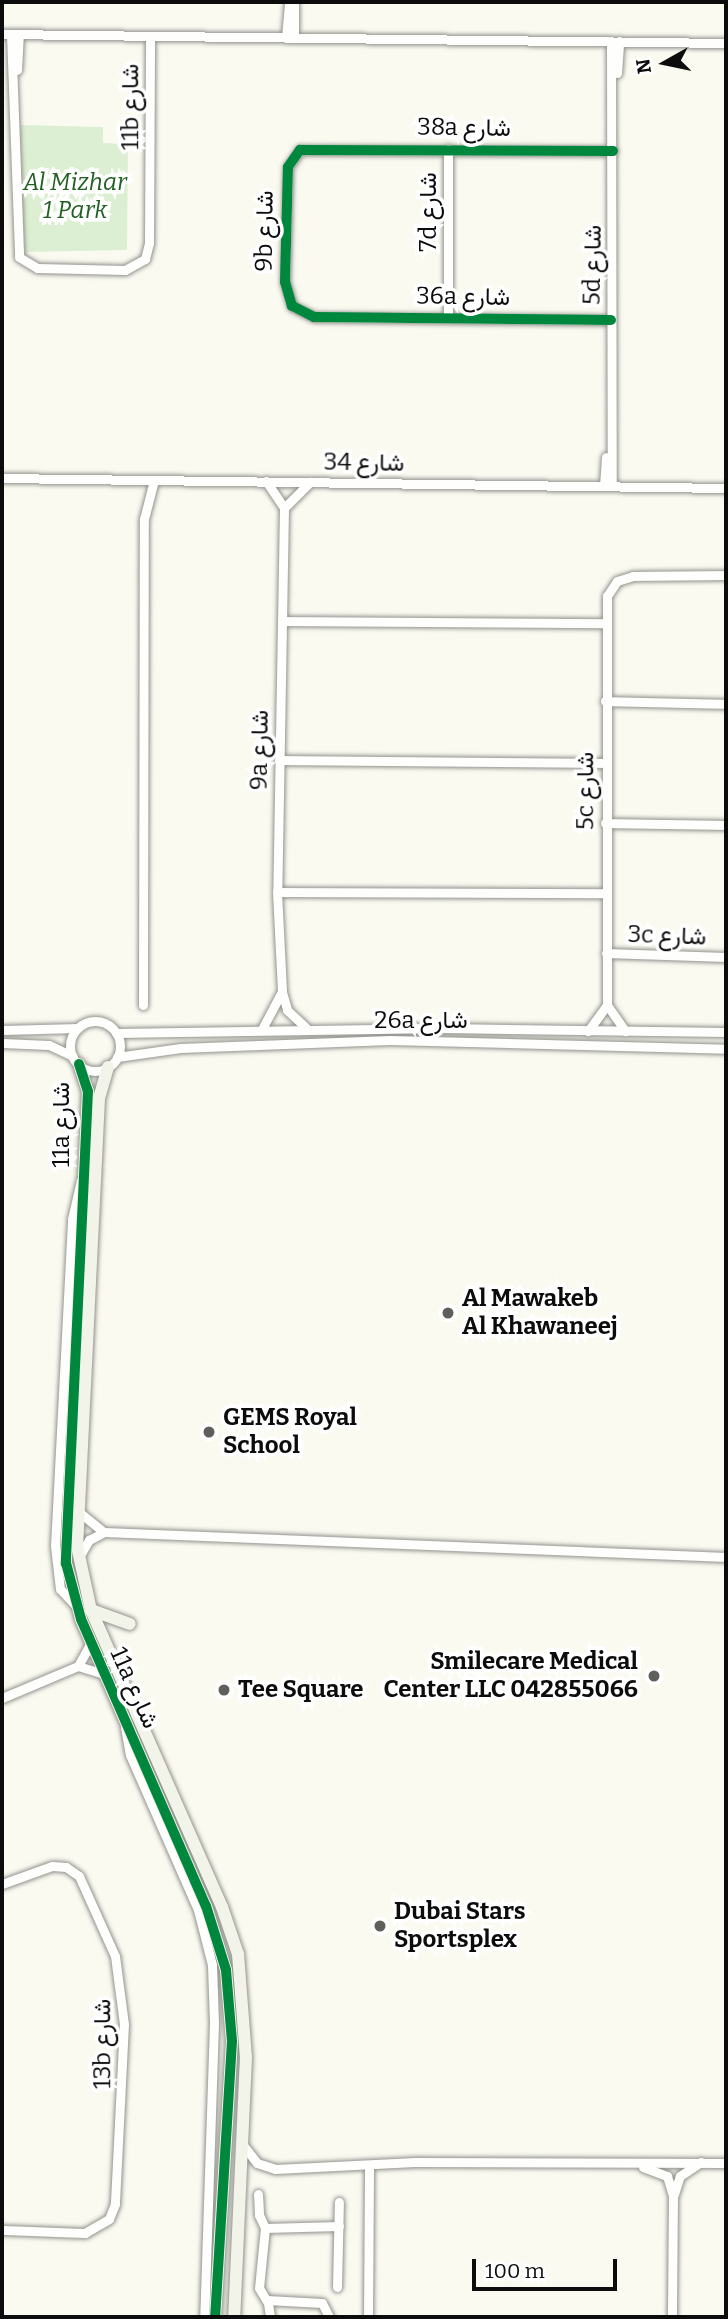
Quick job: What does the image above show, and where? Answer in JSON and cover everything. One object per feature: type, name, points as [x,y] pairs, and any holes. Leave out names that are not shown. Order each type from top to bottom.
[{"type":"street","points":[[290,38],[292,2]]},
{"type":"street","points":[[11,34],[726,43]]},
{"type":"street","name":"11b شارع","points":[[11,34],[19,257],[37,268],[131,269],[145,260],[149,243],[150,36]]},
{"type":"street","name":"5d شارع","points":[[608,486],[615,41]]},
{"type":"street","name":"38a شارع","points":[[314,148],[613,152]]},
{"type":"street","name":"9b شارع","points":[[314,148],[294,154],[288,167],[285,282],[292,306],[314,317]]},
{"type":"street","name":"7d شارع","points":[[448,149],[449,317]]},
{"type":"street","name":"36a شارع","points":[[314,317],[611,320]]},
{"type":"street","name":"شارع 34","points":[[2,478],[726,488]]},
{"type":"street","points":[[143,1005],[144,519],[154,480]]},
{"type":"street","points":[[266,481],[284,508],[310,482]]},
{"type":"street","name":"9a شارع","points":[[284,508],[277,892],[282,992],[293,1017],[308,1029]]},
{"type":"street","name":"5c شارع","points":[[607,1005],[607,596],[617,581],[633,576],[726,575]]},
{"type":"street","points":[[282,621],[605,623]]},
{"type":"street","points":[[605,701],[726,704]]},
{"type":"street","points":[[279,760],[605,764]]},
{"type":"street","points":[[605,823],[726,825]]},
{"type":"street","points":[[277,892],[605,893]]},
{"type":"street","name":"3c شارع","points":[[606,953],[726,957]]},
{"type":"street","points":[[262,1029],[282,992]]},
{"type":"street","points":[[588,1031],[607,1005],[625,1031]]},
{"type":"street","points":[[2,1030],[78,1028],[101,1022],[116,1033],[113,1062],[90,1070],[76,1060],[40,1044],[2,1043]]},
{"type":"street","points":[[76,1060],[71,1044],[78,1028]]},
{"type":"street","name":"26a شارع","points":[[116,1033],[136,1036],[262,1029],[726,1032]]},
{"type":"street","name":"26a شارع","points":[[113,1062],[152,1050],[306,1042],[473,1040],[723,1047]]},
{"type":"street","name":"11a شارع","points":[[76,1060],[88,1091],[64,1534],[75,1605],[221,1948],[232,2022],[215,2317]]},
{"type":"street","name":"11a شارع","points":[[113,1062],[99,1098],[89,1365],[78,1509],[79,1559],[91,1610],[234,1938],[246,2025],[234,2317]]},
{"type":"street","points":[[78,1509],[88,1524],[104,1532],[726,1557]]},
{"type":"street","points":[[79,1559],[89,1540],[104,1532]]},
{"type":"street","points":[[91,1610],[130,1624]]},
{"type":"street","points":[[2,1698],[78,1666],[91,1643]]},
{"type":"street","points":[[78,1666],[105,1674]]},
{"type":"street","name":"11a شارع","points":[[126,1721],[130,1755],[198,1910],[212,1965],[214,2023],[204,2317]]},
{"type":"street","name":"13b شارع","points":[[2,1884],[52,1866],[73,1870],[93,1899],[116,1956],[123,1990],[123,2083],[115,2204],[103,2225],[85,2233],[2,2230]]},
{"type":"street","points":[[227,2122],[230,2184],[240,2193]]},
{"type":"street","points":[[242,2143],[252,2159],[275,2169],[369,2167],[415,2162],[726,2164]]},
{"type":"street","points":[[672,2317],[673,2196],[680,2176],[701,2162]]},
{"type":"street","points":[[634,2163],[664,2172],[673,2196]]},
{"type":"street","points":[[368,2317],[369,2167]]},
{"type":"street","points":[[258,2194],[258,2215],[265,2228],[259,2288],[267,2300],[270,2317]]},
{"type":"street","points":[[337,2287],[339,2202]]},
{"type":"street","points":[[221,2219],[232,2231],[227,2317]]},
{"type":"street","points":[[265,2228],[339,2226]]},
{"type":"street","points":[[267,2300],[322,2303],[329,2317]]},
{"type":"green space","name":"Al Mizhar 1 Park","points":[[20,125],[103,127],[103,143],[128,144],[127,250],[23,252]]},
{"type":"cycle path","points":[[611,320],[314,317],[292,306],[285,282],[288,167],[300,150],[613,151]]},
{"type":"cycle path","points":[[79,1064],[88,1091],[66,1563],[81,1619],[206,1906],[226,1970],[232,2041],[215,2317]]},
{"type":"place","name":"Al Mawakeb Al Khawaneej","points":[[448,1313]]},
{"type":"place","name":"GEMS Royal School","points":[[209,1432]]},
{"type":"place","name":"Smilecare Medical Center LLC 042855066","points":[[654,1676]]},
{"type":"place","name":"Tee Square","points":[[224,1690]]},
{"type":"place","name":"Dubai Stars Sportsplex","points":[[380,1926]]}]
